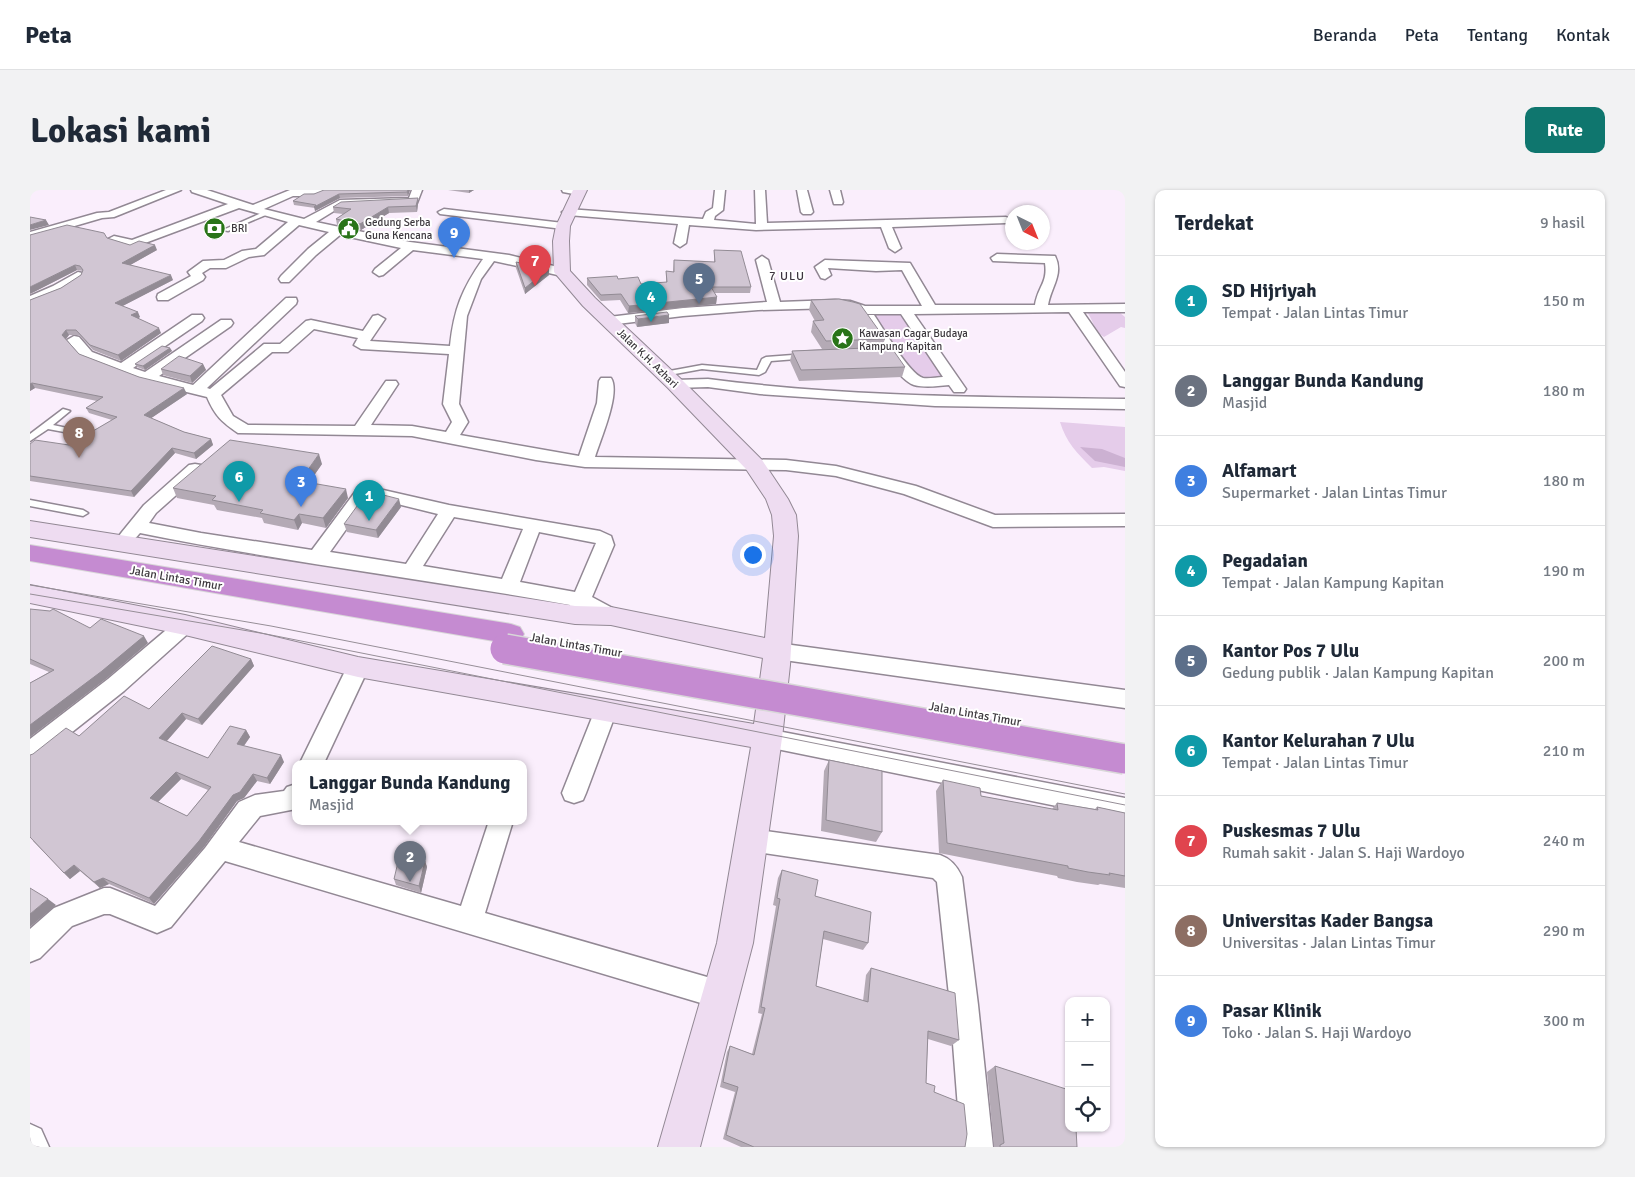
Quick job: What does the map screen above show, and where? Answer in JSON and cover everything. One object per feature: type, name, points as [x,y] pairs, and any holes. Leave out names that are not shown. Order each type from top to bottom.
[{"type":"highway","name":"Jalan Lintas Timur","points":[[32,556],[508,642],[1125,759]]},
{"type":"highway","name":"Jalan Lintas Timur","points":[[508,642],[1125,740]]},
{"type":"street","points":[[30,236],[111,214],[176,190]]},
{"type":"street","points":[[196,190],[260,211],[338,231],[410,246],[509,259],[562,272]]},
{"type":"street","points":[[260,211],[291,193],[314,193],[324,190]]},
{"type":"street","points":[[163,297],[199,277],[194,272],[207,264],[226,264],[246,254],[262,251],[301,222],[340,203],[412,202],[417,190]]},
{"type":"street","points":[[708,224],[710,214],[718,210],[720,190]]},
{"type":"street","points":[[760,190],[762,227]]},
{"type":"street","points":[[802,190],[807,212]]},
{"type":"street","points":[[835,190],[838,202]]},
{"type":"street","points":[[562,272],[552,254],[576,191]]},
{"type":"street","points":[[340,203],[348,192]]},
{"type":"street","points":[[114,239],[133,244],[237,204],[250,196]]},
{"type":"street","points":[[444,212],[623,222],[684,222],[743,230],[762,227],[886,221],[1005,220]]},
{"type":"street","points":[[886,221],[895,248]]},
{"type":"street","points":[[680,243],[684,222]]},
{"type":"street","points":[[828,225],[835,234],[857,234]]},
{"type":"street","points":[[286,279],[312,252],[338,231]]},
{"type":"street","points":[[380,272],[410,246]]},
{"type":"street","points":[[509,259],[552,254]]},
{"type":"street","points":[[450,438],[460,422],[451,404],[455,350],[460,316],[475,279],[490,257]]},
{"type":"street","points":[[997,258],[1051,259],[1054,276],[1043,295],[1041,307]]},
{"type":"street","points":[[762,260],[775,306]]},
{"type":"street","points":[[825,275],[821,267],[825,264],[876,267],[904,265],[907,267],[928,308]]},
{"type":"street","name":"Jalan K.H. Azhari","points":[[562,272],[589,302],[670,379],[754,465],[777,499],[785,525],[777,651]]},
{"type":"street","points":[[30,301],[58,289],[78,276]]},
{"type":"street","points":[[195,391],[220,370],[291,301]]},
{"type":"street","points":[[609,321],[666,313],[775,306],[848,305],[863,310],[1041,307],[1125,308]]},
{"type":"street","points":[[1073,308],[1125,383]]},
{"type":"street","points":[[904,309],[969,402]]},
{"type":"street","points":[[863,310],[888,353],[915,380],[922,382],[953,380]]},
{"type":"street","points":[[122,369],[197,318]]},
{"type":"street","points":[[378,319],[361,345],[455,350]]},
{"type":"street","points":[[147,378],[226,323]]},
{"type":"street","points":[[74,340],[87,355],[122,369],[147,378],[213,394],[269,347],[283,349],[311,324],[367,336]]},
{"type":"street","points":[[670,379],[760,390],[969,402],[1125,404]]},
{"type":"street","points":[[585,462],[605,403],[606,381]]},
{"type":"street","points":[[360,430],[391,384]]},
{"type":"street","points":[[213,394],[219,408],[237,436],[360,430],[412,431],[536,455],[585,462],[789,465],[861,476],[910,490],[993,521],[1125,520]]},
{"type":"street","points":[[129,535],[150,509],[210,457]]},
{"type":"street","points":[[316,558],[364,492],[370,492],[449,511],[600,537],[604,540],[605,545],[578,607]]},
{"type":"street","points":[[410,572],[449,511]]},
{"type":"street","points":[[508,587],[533,526]]},
{"type":"street","points":[[30,529],[201,539],[508,587],[612,616],[777,651],[1125,699]]},
{"type":"street","points":[[129,535],[578,607]]},
{"type":"street","points":[[30,594],[185,625],[358,667],[767,738],[1125,809]]},
{"type":"street","points":[[30,752],[116,686],[185,625]]},
{"type":"street","points":[[679,1147],[735,943],[767,738],[777,651]]},
{"type":"street","points":[[313,760],[358,667]]},
{"type":"street","points":[[574,793],[606,710]]},
{"type":"street","points":[[30,948],[64,917],[104,901],[110,901],[160,920],[221,848],[250,809],[292,799]]},
{"type":"street","points":[[469,921],[500,825]]},
{"type":"street","points":[[751,840],[940,867],[946,871],[949,877],[963,995],[977,1147]]},
{"type":"street","points":[[221,848],[721,995]]},
{"type":"street","points":[[30,1140],[33,1147]]},
{"type":"lane","points":[[226,230],[260,211]]},
{"type":"lane","points":[[670,379],[702,367],[759,372],[769,359],[818,355]]},
{"type":"lane","points":[[30,438],[66,411]]},
{"type":"lane","points":[[46,426],[82,434]]},
{"type":"lane","points":[[30,503],[83,513]]},
{"type":"shaded area","points":[[1086,311],[1119,312],[1125,317],[1125,328],[1121,327],[1104,337],[1100,335]]},
{"type":"shaded area","points":[[898,312],[945,377],[917,378],[870,314]]},
{"type":"shaded area","points":[[1060,422],[1125,427],[1125,471],[1104,467],[1092,468],[1069,441]]},
{"type":"shaded area","points":[[1080,447],[1102,449],[1125,458],[1125,467],[1095,461]]},
{"type":"building","points":[[324,190],[408,190],[407,192],[339,194],[314,207],[316,205],[293,201],[304,194],[314,194]]},
{"type":"building","points":[[418,198],[416,206],[388,207],[360,224],[336,219],[351,209],[333,207],[341,202]]},
{"type":"building","points":[[30,217],[46,220],[30,225]]},
{"type":"building","points":[[67,225],[104,233],[107,238],[130,245],[139,241],[155,245],[122,263],[171,275],[115,303],[138,312],[131,315],[159,328],[118,355],[90,345],[76,330],[66,330],[62,335],[79,354],[139,377],[184,388],[144,415],[184,432],[211,439],[194,453],[172,448],[131,491],[30,476],[30,444],[35,440],[69,445],[117,417],[86,408],[103,397],[30,384],[30,300],[61,288],[81,275],[83,270],[80,266],[75,265],[30,287],[30,235]]},
{"type":"building","points":[[714,250],[741,251],[751,287],[711,287],[717,297],[629,306],[621,294],[601,295],[587,278],[617,276],[618,279],[638,277],[641,284],[667,282],[666,271],[674,272],[674,260],[715,262]]},
{"type":"building","points":[[516,262],[549,269],[525,288]]},
{"type":"building","points":[[839,299],[860,304],[885,339],[826,341],[813,321],[824,320],[811,300]]},
{"type":"building","points":[[667,312],[669,315],[638,319],[635,316]]},
{"type":"building","points":[[162,346],[170,348],[143,366],[135,364]]},
{"type":"building","points":[[891,347],[905,367],[801,370],[792,351]]},
{"type":"building","points":[[179,356],[203,364],[190,376],[161,369]]},
{"type":"building","points":[[230,440],[319,454],[300,481],[346,489],[323,518],[299,514],[294,520],[260,513],[263,510],[212,500],[216,496],[173,488]]},
{"type":"building","points":[[368,491],[399,499],[376,530],[344,524]]},
{"type":"building","points":[[30,609],[50,611],[53,609],[90,628],[101,619],[144,636],[102,671],[30,725],[30,683],[54,670],[30,659]]},
{"type":"building","points":[[212,646],[251,659],[198,719],[182,713],[159,738],[208,758],[230,726],[246,730],[237,744],[281,755],[267,778],[253,774],[240,792],[233,795],[199,841],[149,898],[103,878],[94,882],[74,865],[64,873],[30,837],[30,755],[66,728],[79,736],[124,696],[149,709]],"holes":[[[176,772],[211,787],[187,816],[150,798]]]},
{"type":"building","points":[[829,760],[882,771],[882,832],[826,820]]},
{"type":"building","points":[[943,780],[980,788],[981,796],[1058,810],[1057,803],[1098,810],[1097,807],[1125,813],[1125,876],[1088,872],[1068,868],[1068,866],[947,843]]},
{"type":"building","points":[[399,858],[425,861],[419,886],[394,879]]},
{"type":"building","points":[[782,870],[818,880],[815,896],[871,912],[868,943],[824,931],[816,986],[868,1002],[871,968],[955,993],[959,1040],[928,1031],[926,1083],[935,1086],[934,1092],[964,1104],[967,1134],[965,1147],[754,1147],[726,1135],[738,1087],[723,1082],[730,1046],[754,1055],[765,1008],[761,1007],[780,899],[777,898]]},
{"type":"building","points":[[30,888],[48,899],[30,914]]},
{"type":"building","points":[[995,1066],[1065,1089],[1065,1132],[1076,1132],[1077,1147],[1000,1147],[1004,1143]]},
{"type":"tram line","points":[[30,585],[271,626],[1125,794]]},
{"type":"tram line","points":[[30,594],[266,634],[1125,805]]},
{"type":"place","name":"BRI","points":[[215,228]]},
{"type":"place","name":"Gedung Serba Guna Kencana","points":[[349,228]]},
{"type":"place","name":"Pasar Klinik","points":[[454,258]]},
{"type":"place","name":"Puskesmas 7 Ulu","points":[[535,286]]},
{"type":"place","name":"Kantor Pos 7 Ulu","points":[[699,304]]},
{"type":"place","name":"Pegadaian","points":[[651,322]]},
{"type":"place","name":"Kawasan Cagar Budaya Kampung Kapitan","points":[[843,339]]},
{"type":"place","name":"Universitas Kader Bangsa","points":[[79,458]]},
{"type":"place","name":"Kantor Kelurahan 7 Ulu","points":[[239,502]]},
{"type":"place","name":"Alfamart","points":[[301,507]]},
{"type":"place","name":"SD Hijriyah","points":[[369,521]]},
{"type":"place","name":"Langgar Bunda Kandung","points":[[410,882]]},
{"type":"district","name":"7 ULU","points":[[787,276]]}]
